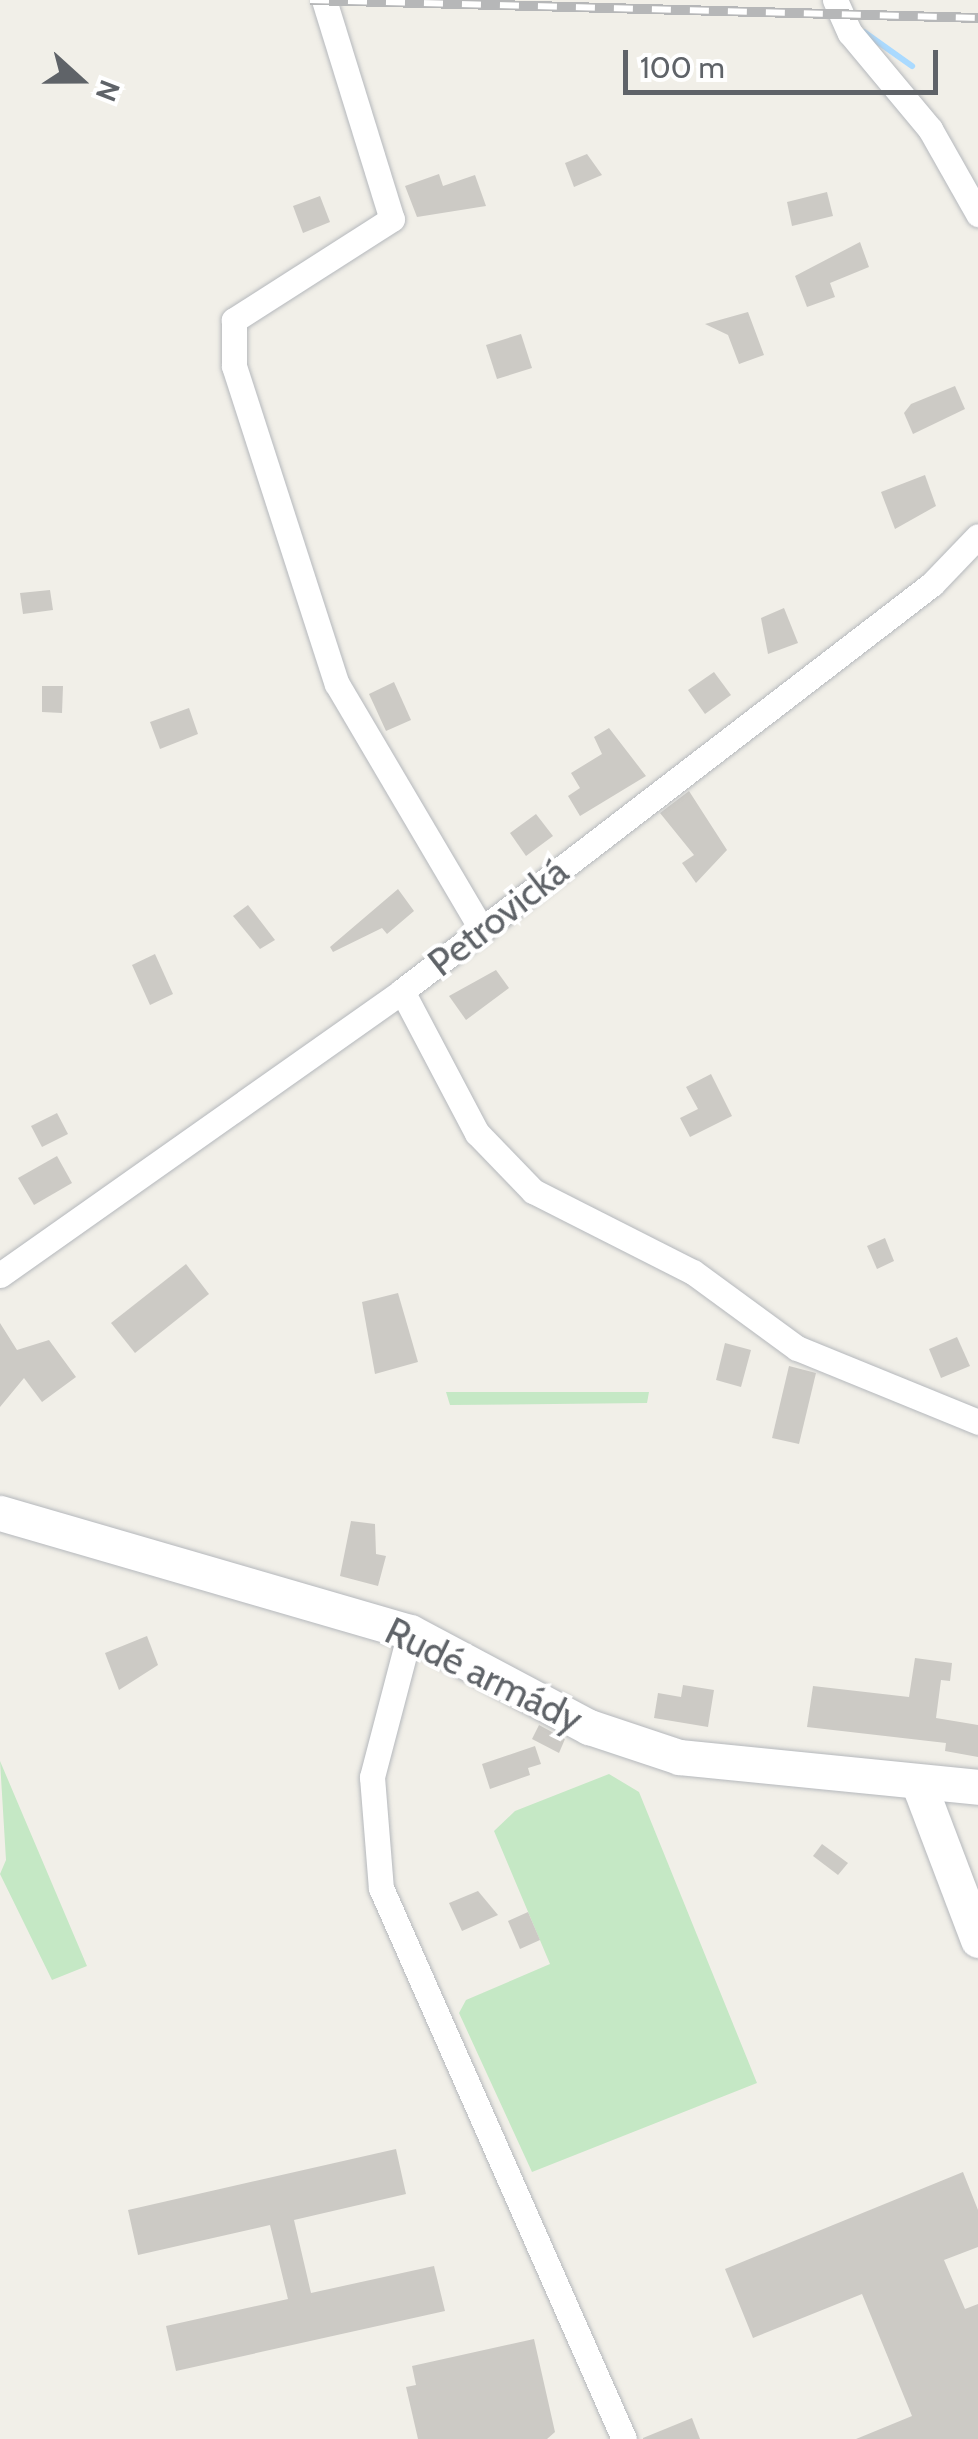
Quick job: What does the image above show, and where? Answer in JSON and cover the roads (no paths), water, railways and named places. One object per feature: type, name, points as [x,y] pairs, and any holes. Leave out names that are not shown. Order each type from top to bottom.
[{"type":"main road","name":"Rudé armády","points":[[0,1513],[410,1632],[589,1727],[648,1748],[978,1787]]},
{"type":"main road","points":[[918,1782],[978,1940]]},
{"type":"street","points":[[324,0],[392,219],[234,320],[234,366],[337,684],[482,930]]},
{"type":"street","points":[[835,0],[850,33],[930,129],[978,214]]},
{"type":"street","name":"Petrovická","points":[[0,1275],[402,991],[932,584],[978,536]]},
{"type":"street","points":[[402,991],[477,1133],[534,1192],[693,1272],[796,1348],[978,1422]]},
{"type":"street","points":[[410,1632],[372,1777],[381,1888],[624,2439]]},
{"type":"waterway","points":[[864,32],[912,66]]},
{"type":"railway","points":[[310,0],[978,18]]}]
